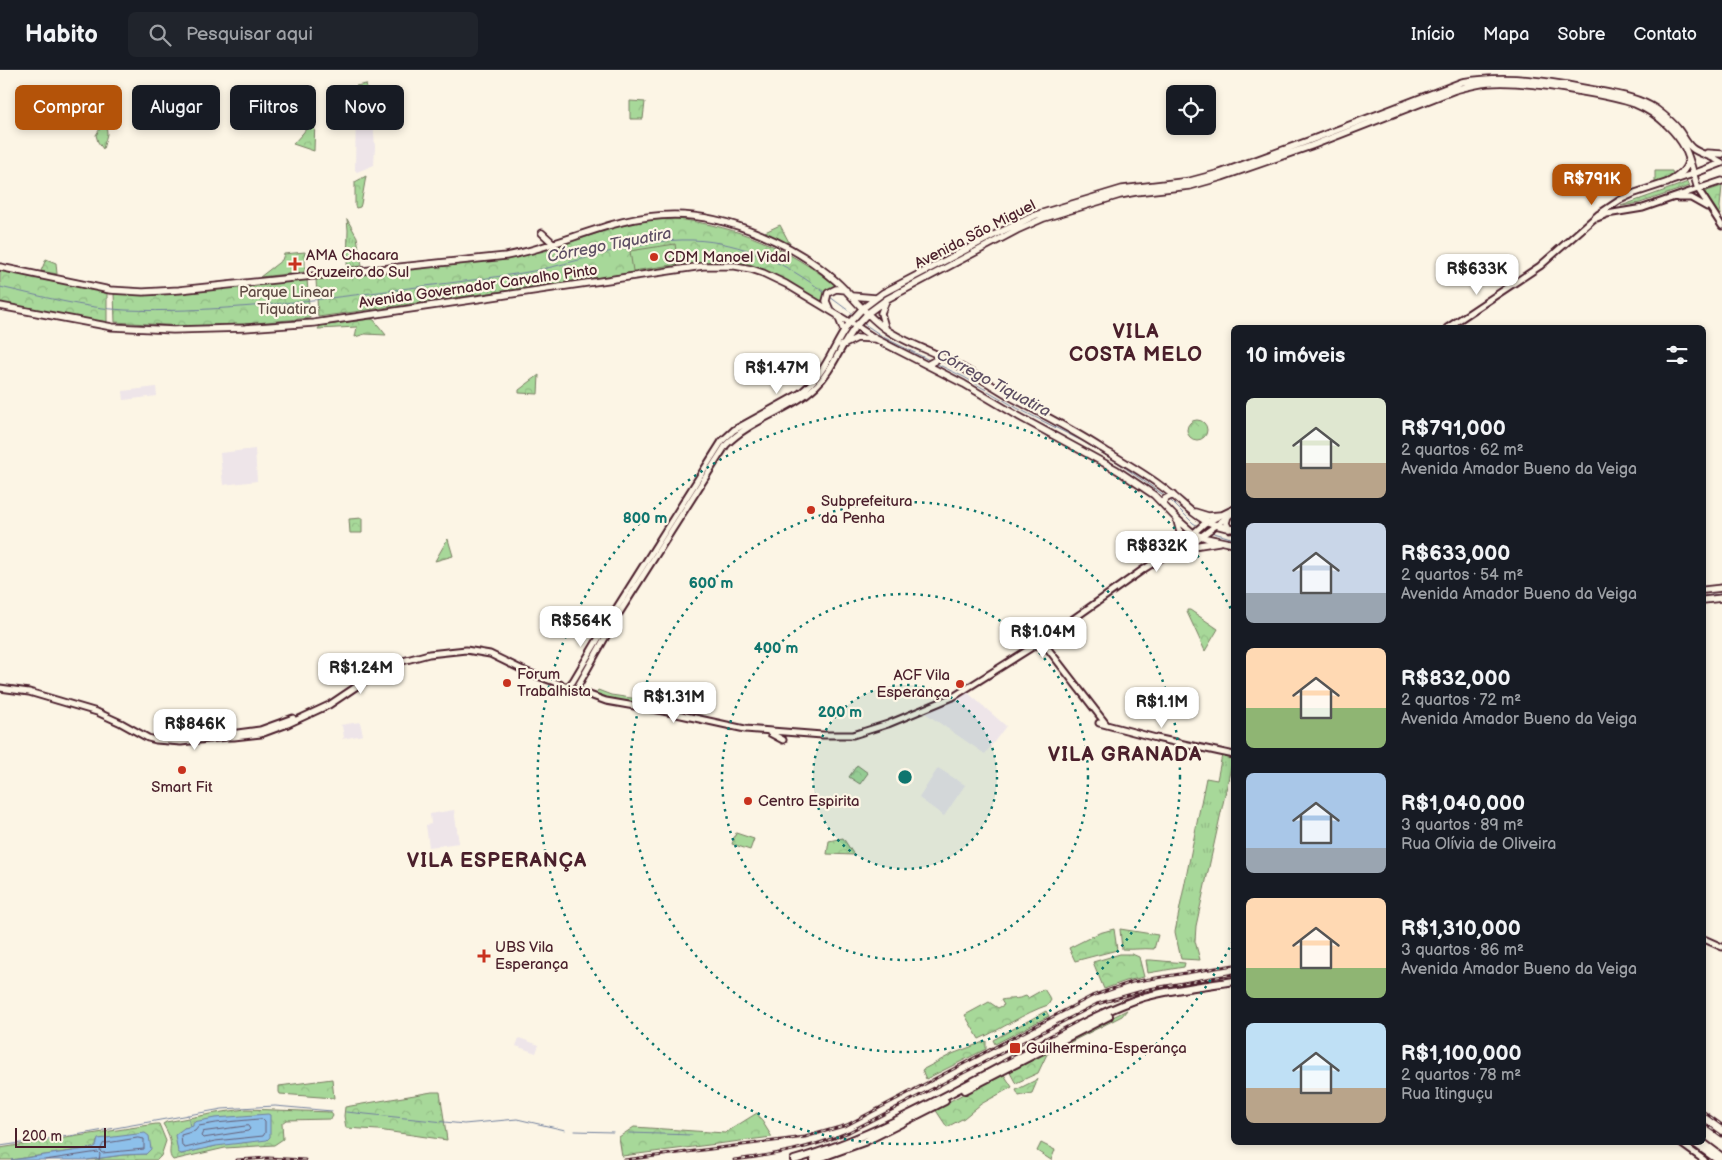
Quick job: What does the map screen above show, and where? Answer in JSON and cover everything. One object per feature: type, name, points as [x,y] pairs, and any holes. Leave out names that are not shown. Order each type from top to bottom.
[{"type":"highway","points":[[797,1160],[829,1149],[885,1125],[1119,1006],[1161,993],[1231,983]]},
{"type":"highway","points":[[814,1160],[864,1142],[1126,1008],[1154,999],[1231,984]]},
{"type":"highway","points":[[1697,1145],[1718,1160]]},
{"type":"highway","points":[[1706,1145],[1722,1157]]},
{"type":"main road","name":"Avenida São Miguel","points":[[571,689],[573,682],[614,612],[726,445],[747,428],[813,389],[824,376],[856,321],[876,298],[994,235],[1036,215],[1119,190],[1138,186],[1190,181],[1220,173],[1308,142],[1462,82],[1489,78],[1530,79],[1587,88],[1632,98],[1665,116],[1678,129],[1692,148],[1722,163]]},
{"type":"main road","name":"Avenida São Miguel","points":[[865,310],[1017,230],[1044,218],[1120,195],[1190,186],[1210,181],[1306,148],[1447,93],[1475,85],[1513,83],[1546,86],[1630,102],[1652,112],[1663,120],[1688,151],[1698,189]]},
{"type":"main road","points":[[1704,153],[1722,154]]},
{"type":"main road","points":[[1667,183],[1683,172],[1689,157]]},
{"type":"main road","name":"Avenida São Miguel","points":[[1693,174],[1722,163]]},
{"type":"main road","points":[[1452,325],[1540,266],[1599,214],[1624,198],[1693,174],[1698,181],[1710,185]]},
{"type":"main road","points":[[1590,222],[1603,215],[1643,208],[1722,181]]},
{"type":"main road","points":[[1698,189],[1722,226]]},
{"type":"main road","points":[[1670,198],[1688,198],[1710,208]]},
{"type":"main road","name":"Avenida Governador Carvalho Pinto","points":[[0,267],[110,290],[146,292],[506,256],[529,252],[601,226],[639,218],[675,215],[706,218],[756,233],[828,274],[888,331],[963,368],[1048,425]]},
{"type":"main road","points":[[542,233],[554,244]]},
{"type":"main road","name":"Avenida Governador Carvalho Pinto","points":[[0,306],[112,327],[173,330],[245,328],[314,323],[702,266],[735,266],[763,273],[786,284],[838,316],[856,321],[876,340],[931,363],[964,384],[1048,425]]},
{"type":"main road","points":[[831,312],[826,301],[828,292],[836,289],[846,290]]},
{"type":"main road","points":[[852,296],[876,298]]},
{"type":"main road","points":[[887,299],[880,314],[888,331]]},
{"type":"main road","points":[[838,316],[844,331]]},
{"type":"main road","name":"Avenida São Miguel","points":[[571,689],[618,615],[711,458],[727,435],[799,394],[818,378],[844,331],[856,321]]},
{"type":"main road","points":[[842,346],[857,338],[876,340]]},
{"type":"main road","points":[[931,363],[937,358],[936,354]]},
{"type":"main road","points":[[1048,425],[1104,449],[1156,482],[1206,523],[1231,529]]},
{"type":"main road","points":[[1048,425],[1154,495],[1163,502],[1176,519],[1194,532],[1220,542],[1231,544]]},
{"type":"main road","points":[[1163,502],[1171,496]]},
{"type":"main road","points":[[1189,510],[1203,515],[1220,515]]},
{"type":"main road","points":[[1181,546],[1194,532],[1206,523],[1231,511]]},
{"type":"main road","points":[[0,688],[29,692],[97,712],[148,738],[182,742],[261,734],[329,705],[378,672],[399,662],[422,655],[471,650],[490,654],[527,672],[606,701],[664,711],[745,729],[849,736],[864,732],[953,697],[1042,641],[1131,577],[1181,546],[1202,536],[1231,513]]},
{"type":"main road","points":[[1228,516],[1226,523],[1231,528]]},
{"type":"main road","points":[[1176,519],[1180,531],[1181,546]]},
{"type":"main road","points":[[1181,546],[1220,542]]},
{"type":"main road","points":[[1706,590],[1722,588]]},
{"type":"main road","points":[[1706,600],[1722,598]]},
{"type":"main road","points":[[1042,641],[1107,725]]},
{"type":"main road","points":[[1099,723],[1164,740],[1231,754]]},
{"type":"main road","points":[[768,732],[783,740]]},
{"type":"main road","points":[[1706,940],[1722,947]]},
{"type":"main road","points":[[1683,1145],[1704,1160]]},
{"type":"shaded area","points":[[356,130],[374,130],[374,165],[357,172],[355,170]]},
{"type":"shaded area","points":[[156,387],[157,396],[124,400],[123,391]]},
{"type":"shaded area","points":[[255,449],[257,481],[223,485],[220,453]]},
{"type":"shaded area","points":[[967,692],[1006,726],[985,754],[925,713]]},
{"type":"shaded area","points":[[360,722],[363,735],[342,739],[344,737],[342,726],[340,725]]},
{"type":"shaded area","points":[[938,768],[965,785],[944,816],[919,798]]},
{"type":"shaded area","points":[[454,810],[459,843],[429,847],[426,825],[431,824],[430,814]]},
{"type":"shaded area","points":[[519,1038],[539,1045],[536,1053],[516,1046]]},
{"type":"green space","points":[[630,101],[645,102],[643,119],[630,119]]},
{"type":"green space","points":[[99,130],[107,130],[103,149],[98,142],[96,135]]},
{"type":"green space","points":[[305,130],[315,130],[314,151],[293,144]]},
{"type":"green space","points":[[1655,171],[1672,171],[1673,176],[1655,184]]},
{"type":"green space","points":[[366,176],[361,204],[360,207],[356,208],[355,182]]},
{"type":"green space","points":[[1688,182],[1690,186],[1640,203],[1621,206]]},
{"type":"green space","points":[[1722,186],[1721,215],[1719,217],[1704,192]]},
{"type":"green space","points":[[347,219],[357,237],[362,266],[347,267]]},
{"type":"green space","name":"Parque Linear Tiquatira","points":[[678,219],[723,228],[762,241],[799,260],[837,286],[827,290],[821,301],[781,278],[748,265],[709,262],[318,317],[316,279],[507,259],[545,251],[625,224],[651,220]]},
{"type":"green space","points":[[780,225],[791,246],[765,232]]},
{"type":"green space","name":"CDM Manoel Vidal","points":[[675,244],[678,264],[633,271],[630,251]]},
{"type":"green space","points":[[305,252],[305,272],[260,277],[282,260],[284,254]]},
{"type":"green space","points":[[46,259],[56,263],[57,274],[41,271]]},
{"type":"green space","points":[[0,270],[107,293],[107,322],[0,303]]},
{"type":"green space","name":"Parque Linear Tiquatira","points":[[307,279],[310,318],[245,324],[183,326],[115,322],[114,294],[174,294]]},
{"type":"green space","points":[[374,320],[386,335],[365,334],[355,337],[357,327],[318,329],[320,326]]},
{"type":"green space","points":[[539,375],[538,394],[519,393],[519,390]]},
{"type":"green space","points":[[1197,420],[1204,423],[1207,430],[1204,437],[1197,440],[1190,437],[1187,430],[1190,423]]},
{"type":"green space","points":[[362,518],[362,533],[350,533],[349,519]]},
{"type":"green space","points":[[447,540],[453,556],[435,561]]},
{"type":"green space","points":[[1187,610],[1190,610],[1218,629],[1205,651],[1187,612]]},
{"type":"green space","points":[[598,690],[611,695],[645,700],[643,704],[609,699],[595,695]]},
{"type":"green space","points":[[1222,755],[1231,757],[1231,767],[1196,926],[1195,941],[1200,960],[1181,959],[1175,932],[1206,778],[1217,780]]},
{"type":"green space","points":[[857,765],[868,773],[860,784],[849,777]]},
{"type":"green space","points":[[736,833],[754,839],[750,850],[732,844]]},
{"type":"green space","points":[[843,838],[854,855],[827,854],[829,841]]},
{"type":"green space","points":[[1114,929],[1117,950],[1075,961],[1069,948],[1099,933]]},
{"type":"green space","points":[[1120,929],[1158,935],[1154,949],[1122,949]]},
{"type":"green space","points":[[1120,954],[1132,954],[1139,957],[1144,977],[1104,989],[1093,962]]},
{"type":"green space","points":[[1146,960],[1185,963],[1184,967],[1148,973]]},
{"type":"green space","points":[[1044,989],[1051,1000],[1048,1005],[1030,1012],[979,1039],[965,1015],[989,1002],[998,1008],[1004,1005],[1001,1000],[1026,996],[1028,998]]},
{"type":"green space","points":[[1127,1010],[1122,1016],[1047,1054],[1038,1073],[1015,1082],[1008,1069]]},
{"type":"green space","points":[[1046,1011],[1049,1016],[995,1044],[993,1040]]},
{"type":"green space","points":[[986,1041],[986,1049],[926,1079],[922,1070],[952,1054]]},
{"type":"green space","points":[[1003,1073],[1012,1087],[981,1104],[964,1118],[947,1127],[935,1109]]},
{"type":"green space","points":[[332,1079],[334,1098],[280,1094],[279,1092],[279,1086]]},
{"type":"green space","points":[[1038,1079],[1032,1093],[1019,1096],[1016,1090]]},
{"type":"green space","points":[[440,1092],[447,1140],[378,1130],[346,1128],[345,1107]]},
{"type":"green space","points":[[246,1109],[331,1112],[333,1116],[331,1119],[286,1120],[282,1123],[283,1139],[274,1145],[225,1148],[173,1160],[171,1158],[170,1138],[163,1124]],"holes":[[[194,1126],[216,1146],[181,1154],[184,1128]]]},
{"type":"green space","points":[[757,1113],[772,1137],[622,1156],[619,1137],[634,1127],[725,1133]]},
{"type":"green space","points":[[159,1124],[166,1141],[161,1156],[157,1160],[87,1160],[146,1154],[97,1141],[96,1147],[93,1148],[0,1160],[0,1148]]},
{"type":"green space","points":[[1041,1143],[1055,1150],[1051,1160],[1037,1151]]},
{"type":"water","points":[[270,1115],[270,1137],[267,1140],[216,1146],[181,1154],[178,1152],[175,1135],[184,1128],[193,1126],[193,1122],[215,1118]]},
{"type":"water","points":[[145,1133],[149,1136],[151,1149],[146,1154],[87,1160],[11,1160],[93,1148],[96,1146],[98,1139]]},
{"type":"waterway","name":"Córrego Tiquatira","points":[[0,287],[109,309],[156,311],[217,309],[371,293],[503,276],[543,269],[649,243],[693,240],[729,245],[763,256],[795,272],[825,293]]},
{"type":"waterway","name":"Córrego Tiquatira","points":[[830,297],[853,314]]},
{"type":"waterway","name":"Córrego Tiquatira","points":[[863,323],[885,338],[929,360]]},
{"type":"waterway","name":"Córrego Tiquatira","points":[[935,363],[1082,441],[1117,462],[1165,496]]},
{"type":"waterway","name":"Córrego Tiquatira","points":[[1170,500],[1198,526]]},
{"type":"waterway","name":"Córrego Tiquatira","points":[[1211,532],[1231,538]]},
{"type":"waterway","name":"Córrego Tiquatira","points":[[1706,596],[1722,594]]},
{"type":"waterway","points":[[0,1146],[76,1135],[222,1109],[275,1106],[332,1111]]},
{"type":"waterway","points":[[346,1112],[464,1124],[517,1119],[565,1130]]},
{"type":"waterway","points":[[188,1115],[190,1127]]},
{"type":"waterway","points":[[575,1131],[613,1132]]},
{"type":"waterway","points":[[629,1133],[692,1135]]},
{"type":"railway","points":[[624,1160],[805,1137],[847,1125],[1092,996],[1132,982],[1231,966]]},
{"type":"railway","points":[[734,1160],[793,1150],[849,1132],[1097,1004],[1149,989],[1231,975]]},
{"type":"railway","points":[[1003,1061],[1076,1022]]},
{"type":"railway","points":[[1706,1113],[1722,1125]]},
{"type":"railway","points":[[1706,1124],[1722,1136]]},
{"type":"railway","points":[[237,1160],[268,1158],[305,1160]]},
{"type":"place","name":"CDM Manoel Vidal","points":[[654,257]]},
{"type":"place","name":"AMA Chacara Cruzeiro do Sul","points":[[295,264]]},
{"type":"place","name":"Subprefeitura da Penha","points":[[811,510]]},
{"type":"place","name":"Forum Trabalhista","points":[[507,683]]},
{"type":"place","name":"ACF Vila Esperança","points":[[960,684]]},
{"type":"place","name":"Smart Fit","points":[[182,770]]},
{"type":"place","name":"Centro Espirita","points":[[748,801]]},
{"type":"place","name":"UBS Vila Esperança","points":[[484,956]]},
{"type":"place","name":"Guilhermina-Esperança","points":[[1015,1048]]},
{"type":"district","name":"VILA COSTA MELO","points":[[1136,342]]},
{"type":"district","name":"VILA GRANADA","points":[[1125,754]]},
{"type":"district","name":"VILA ESPERANÇA","points":[[497,860]]}]
